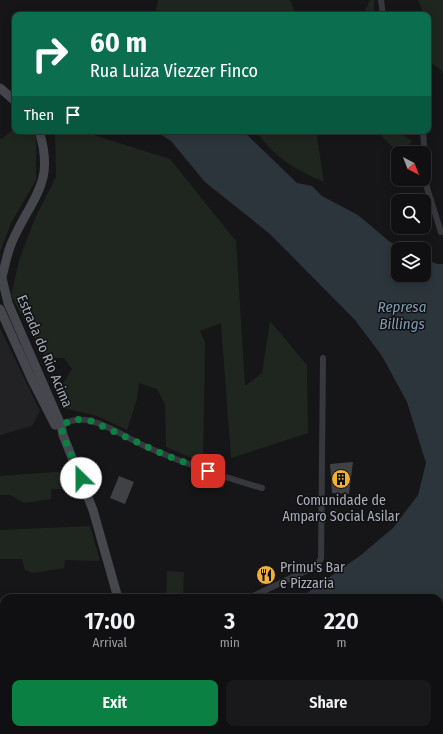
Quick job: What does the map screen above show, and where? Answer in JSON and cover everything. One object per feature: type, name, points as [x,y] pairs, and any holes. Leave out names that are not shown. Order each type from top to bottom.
[{"type":"main road","points":[[0,88],[12,98]]},
{"type":"main road","name":"Estrada do Rio Acima","points":[[41,134],[45,153],[45,176],[42,187],[12,243],[6,259],[1,281],[4,304],[60,429],[93,510],[117,594]]},
{"type":"main road","name":"Estrada do Rio Acima","points":[[0,309],[37,390],[60,429]]},
{"type":"street","points":[[381,0],[383,12]]},
{"type":"street","points":[[424,134],[427,188],[441,232]]},
{"type":"street","points":[[257,594],[314,567],[321,559],[323,358]]},
{"type":"street","points":[[60,429],[75,419],[91,421],[176,460],[220,476],[262,488]]},
{"type":"shaded area","points":[[158,0],[290,0],[295,12],[156,12]]},
{"type":"shaded area","points":[[370,0],[374,0],[374,12],[364,12]]},
{"type":"shaded area","points":[[418,0],[443,0],[443,74],[441,70],[431,63],[431,12],[422,12]]},
{"type":"shaded area","points":[[12,130],[12,134],[33,134],[36,138],[36,180],[11,223],[0,252],[0,138],[2,139]]},
{"type":"shaded area","points":[[55,134],[91,134],[170,159],[236,241],[245,386],[262,373],[270,321],[307,365],[308,433],[231,458],[221,323],[200,331],[205,342],[203,463],[166,447],[165,404],[157,389],[139,383],[137,399],[127,430],[97,416],[64,408],[59,390],[72,369],[64,358],[46,358],[11,296],[19,261],[35,218],[56,177]]},
{"type":"shaded area","points":[[258,134],[316,134],[324,182],[286,162],[270,149]]},
{"type":"shaded area","points":[[379,134],[402,134],[412,141],[408,146],[392,146]]},
{"type":"shaded area","points":[[0,328],[40,411],[32,426],[0,435]]},
{"type":"shaded area","points":[[67,471],[73,489],[51,489],[51,499],[24,503],[10,495],[0,495],[0,476]]},
{"type":"shaded area","points":[[90,526],[100,561],[65,560],[64,568],[33,573],[25,570],[22,559],[0,559],[0,530]]},
{"type":"shaded area","points":[[167,571],[184,572],[183,594],[166,594]]},
{"type":"water","name":"Represa Billings","points":[[160,134],[246,134],[297,183],[312,186],[322,196],[358,215],[391,242],[391,282],[431,282],[431,261],[437,264],[443,264],[443,594],[306,594],[361,555],[393,528],[418,495],[426,463],[407,402],[382,356],[355,320],[270,234],[205,182],[171,141]]},
{"type":"building","name":"Comunidade de Amparo Social Asilar","points":[[353,462],[349,494],[332,493],[330,464]]},
{"type":"building","points":[[119,476],[134,482],[125,504],[110,498]]},
{"type":"building","name":"Primu's Bar e Pizzaria","points":[[262,568],[271,568],[271,581],[261,585]]},
{"type":"place","name":"Comunidade de Amparo Social Asilar","points":[[341,479]]},
{"type":"place","name":"Primu's Bar e Pizzaria","points":[[266,575]]},
{"type":"route","points":[[81,478],[63,435],[61,425],[75,419],[98,423],[126,438],[176,460],[208,471]]}]
